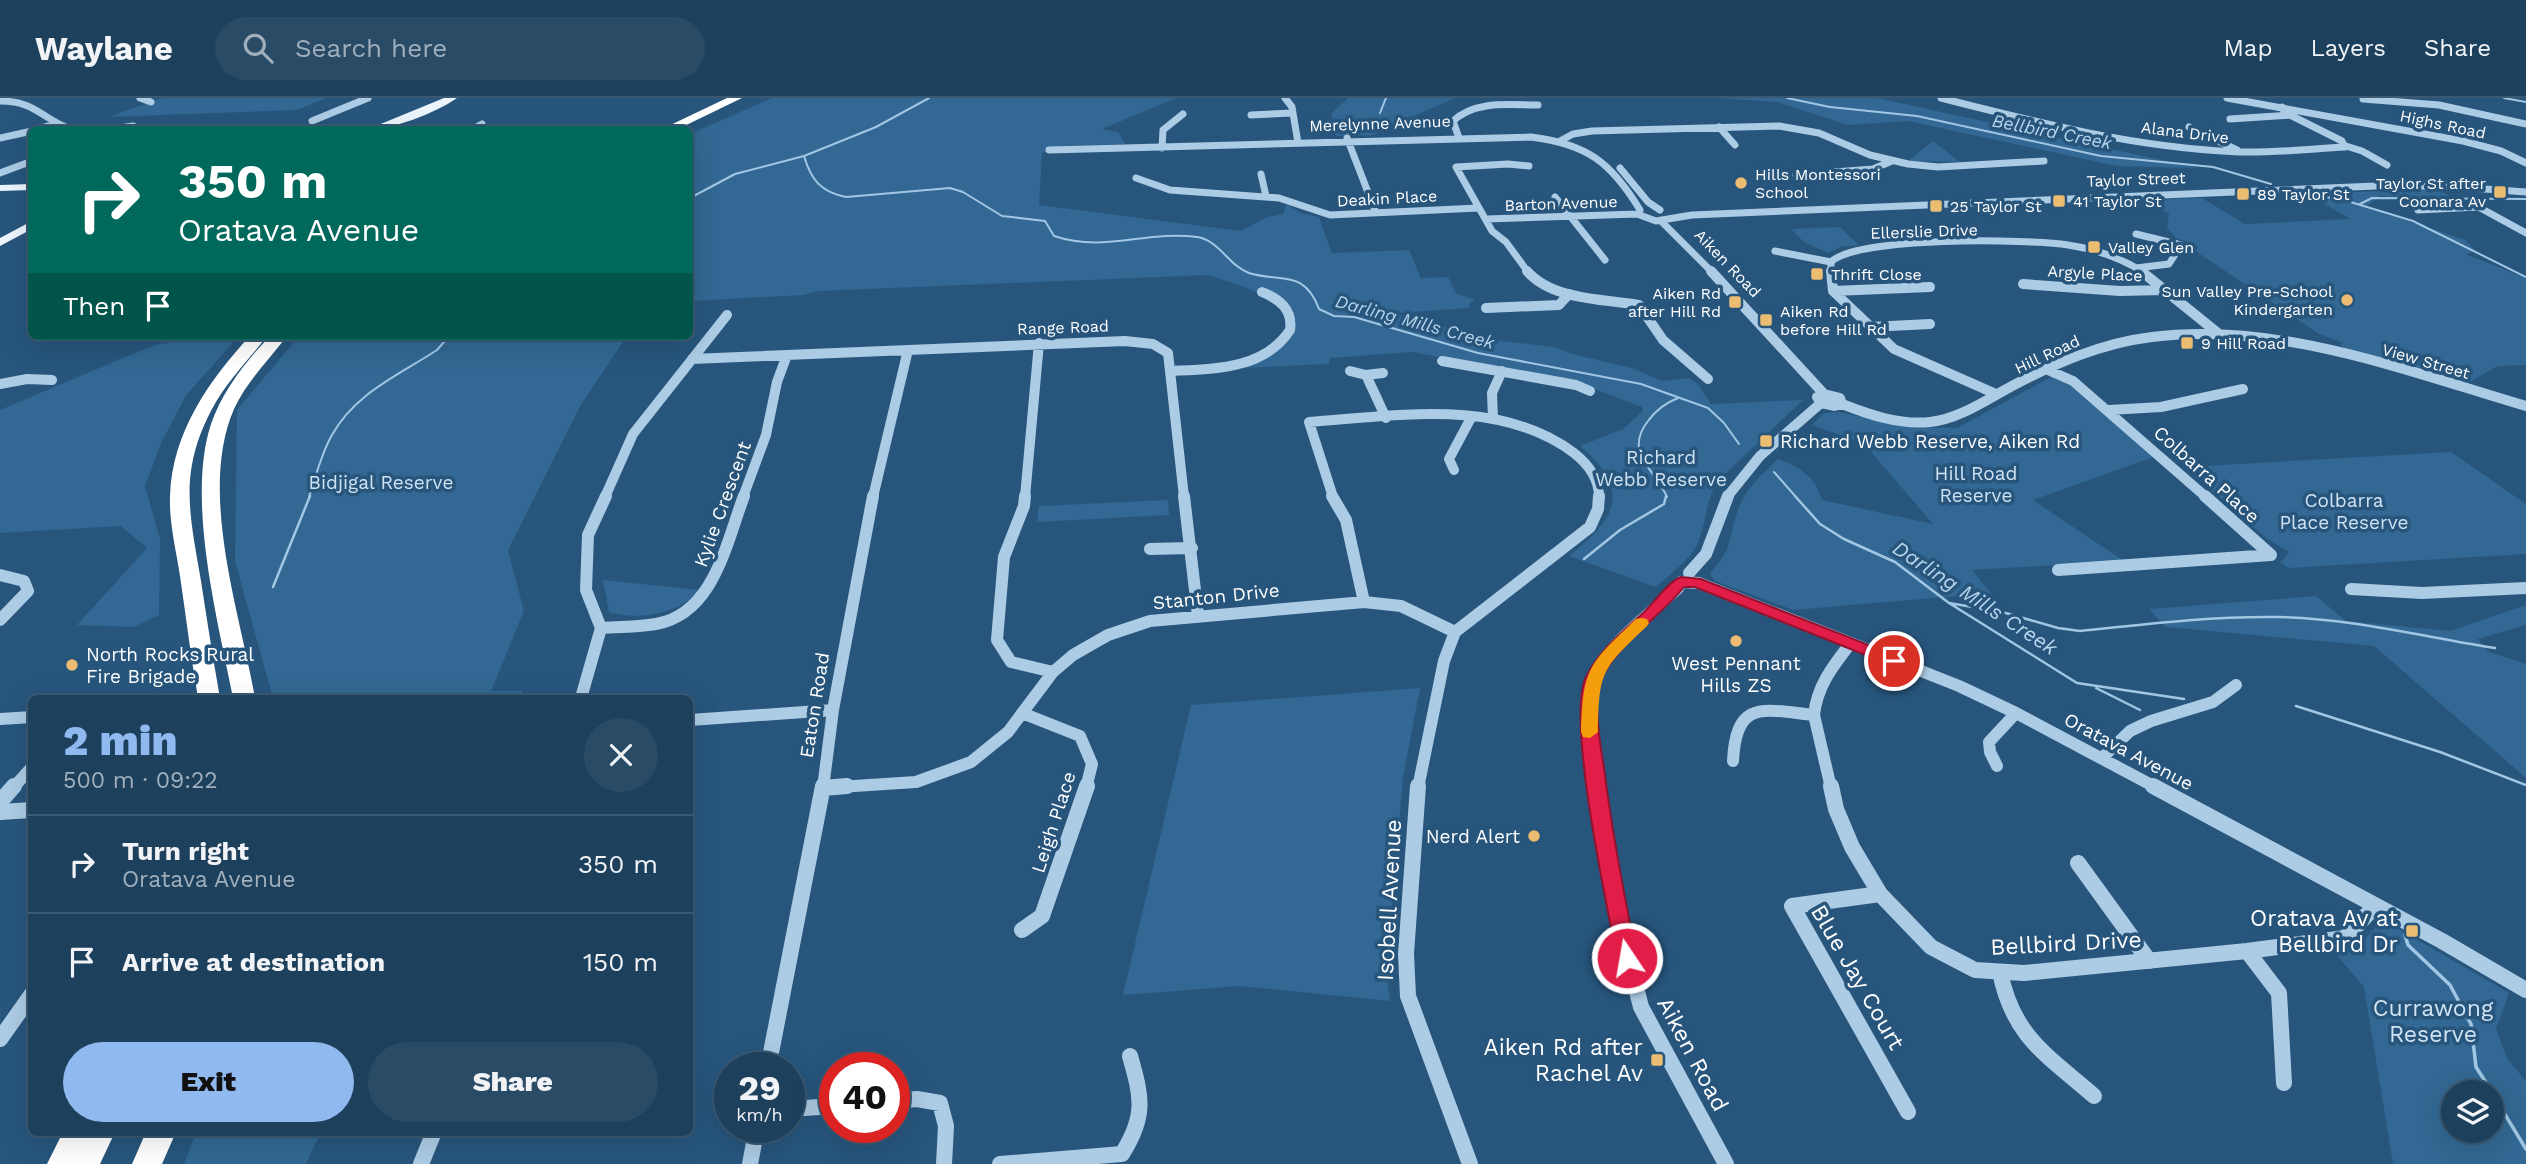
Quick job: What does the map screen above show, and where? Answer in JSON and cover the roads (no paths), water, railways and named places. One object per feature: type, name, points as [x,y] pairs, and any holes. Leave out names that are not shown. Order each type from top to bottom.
[{"type":"highway","points":[[674,126],[736,98]]},
{"type":"highway","points":[[692,126],[752,98]]},
{"type":"highway","points":[[209,695],[179,495],[181,475],[200,414],[225,375],[256,340]]},
{"type":"highway","points":[[244,695],[215,523],[213,467],[219,427],[233,396],[276,340]]},
{"type":"highway","points":[[62,1164],[77,1136]]},
{"type":"highway","points":[[84,1164],[98,1136]]},
{"type":"main road","points":[[382,126],[452,98]]},
{"type":"main road","points":[[0,188],[28,187]]},
{"type":"main road","points":[[0,243],[28,226]]},
{"type":"main road","points":[[0,249],[28,232]]},
{"type":"street","points":[[140,98],[151,102]]},
{"type":"street","points":[[312,121],[368,98]]},
{"type":"street","points":[[1285,98],[1290,103],[1298,142]]},
{"type":"street","name":"Alana Drive","points":[[1941,98],[1990,105],[2072,131],[2182,148],[2241,152],[2338,149],[2346,146]]},
{"type":"street","name":"Highs Road","points":[[2227,98],[2463,141],[2501,151],[2526,163]]},
{"type":"street","points":[[2362,98],[2371,105],[2364,122]]},
{"type":"street","points":[[2362,98],[2439,105],[2526,124]]},
{"type":"street","points":[[0,101],[24,101],[65,126]]},
{"type":"street","points":[[1458,136],[1452,121],[1466,110],[1538,105]]},
{"type":"street","name":"Alana Drive","points":[[2281,107],[2291,116],[2387,165]]},
{"type":"street","points":[[2230,119],[2291,116],[2302,111]]},
{"type":"street","points":[[1251,115],[1292,113]]},
{"type":"street","points":[[1162,146],[1163,130],[1183,114]]},
{"type":"street","points":[[45,126],[57,122]]},
{"type":"street","points":[[1562,140],[1591,131],[1719,127],[1759,122],[1819,133],[1859,151],[1892,161],[1938,167],[2044,161]]},
{"type":"street","points":[[478,126],[482,124]]},
{"type":"street","points":[[1719,127],[1735,145]]},
{"type":"street","points":[[2189,127],[2241,152]]},
{"type":"street","points":[[0,138],[28,131]]},
{"type":"street","name":"Merelynne Avenue","points":[[1049,150],[1458,136],[1562,140],[1610,157],[1648,202],[1661,210]]},
{"type":"street","points":[[1347,140],[1376,214]]},
{"type":"street","name":"Merelynne Avenue","points":[[1562,140],[1598,156],[1614,174],[1638,212]]},
{"type":"street","points":[[2501,151],[2526,152]]},
{"type":"street","points":[[1598,156],[1610,157]]},
{"type":"street","points":[[1797,175],[1873,169],[1892,161]]},
{"type":"street","points":[[0,173],[28,162]]},
{"type":"street","points":[[1529,166],[1508,164],[1456,167],[1492,231],[1506,242],[1529,274],[1545,285],[1569,294],[1639,305],[1663,340],[1707,379]]},
{"type":"street","points":[[1614,174],[1624,173]]},
{"type":"street","points":[[1261,174],[1266,196]]},
{"type":"street","name":"Deakin Place","points":[[1136,178],[1160,189],[1266,196],[1292,202],[1319,214],[1376,214],[1478,208]]},
{"type":"street","name":"Taylor Street","points":[[1661,210],[2360,184],[2446,184],[2526,191]]},
{"type":"street","name":"Taylor Street","points":[[1665,219],[2376,186],[2443,186],[2526,191]]},
{"type":"street","points":[[1555,197],[1570,217],[1594,239],[1605,260]]},
{"type":"street","points":[[2418,209],[2475,205],[2526,233]]},
{"type":"street","points":[[1638,212],[1661,210],[1669,214],[1665,219]]},
{"type":"street","name":"Barton Avenue","points":[[1486,219],[1638,212],[1645,219],[1665,219]]},
{"type":"street","name":"Aiken Road","points":[[1665,219],[1737,297],[1823,398],[1734,485],[1722,507],[1709,551],[1689,579],[1601,663],[1591,690],[1589,721],[1606,852],[1633,982],[1641,1007],[1721,1159]]},
{"type":"street","points":[[2136,234],[2181,245],[2168,264],[2136,268]]},
{"type":"street","name":"Ellerslie Drive","points":[[1831,262],[1838,255],[1861,248],[2063,243],[2103,252],[2136,268],[2166,289],[2219,334]]},
{"type":"street","points":[[1775,251],[1831,262],[1833,291],[1894,349],[1996,394]]},
{"type":"street","name":"Argyle Place","points":[[2023,284],[2120,291],[2166,289]]},
{"type":"street","points":[[1833,291],[1930,287]]},
{"type":"street","points":[[1170,371],[1226,368],[1281,343],[1289,336],[1291,323],[1285,307],[1276,298],[1262,292]]},
{"type":"street","points":[[1486,308],[1559,305],[1569,294]]},
{"type":"street","points":[[582,695],[601,628],[586,590],[588,535],[633,434],[727,315]]},
{"type":"street","points":[[1870,327],[1930,324]]},
{"type":"street","name":"Hill Road","points":[[1823,398],[1840,398],[1842,404],[1891,420],[1931,422],[1953,418],[2071,358],[2102,347],[2152,338],[2219,334],[2316,347]]},
{"type":"street","name":"Range Road","points":[[692,359],[1125,341],[1153,344],[1168,353],[1198,616]]},
{"type":"street","points":[[1039,344],[1024,506],[1004,557],[997,640],[1011,662],[1053,672]]},
{"type":"street","name":"View Street","points":[[2316,347],[2526,406]]},
{"type":"street","name":"Eaton Road","points":[[771,1052],[823,788],[833,710],[878,470],[908,350]]},
{"type":"street","name":"Kylie Crescent","points":[[601,628],[658,624],[690,610],[710,586],[766,435],[777,382],[787,355]]},
{"type":"street","points":[[1442,361],[1576,385],[1590,391]]},
{"type":"street","points":[[1350,370],[1366,374],[1383,373]]},
{"type":"street","name":"Colbarra Place","points":[[2048,370],[2073,380],[2271,555],[2058,570]]},
{"type":"street","points":[[1493,418],[1490,401],[1493,380],[1502,371]]},
{"type":"street","points":[[1366,374],[1386,418]]},
{"type":"street","points":[[0,384],[27,379],[52,380]]},
{"type":"street","points":[[2109,410],[2161,407],[2243,389]]},
{"type":"street","points":[[1454,470],[1449,459],[1472,416]]},
{"type":"street","points":[[1364,602],[1346,520],[1331,494],[1309,422],[1472,416],[1493,418],[1534,429],[1575,452],[1590,467],[1598,482],[1602,499],[1590,527],[1455,632]]},
{"type":"street","points":[[1150,549],[1192,548]]},
{"type":"street","points":[[0,575],[24,581],[28,591],[0,620]]},
{"type":"street","name":"Oratava Avenue","points":[[1689,579],[1959,686],[2016,713],[2478,960],[2526,990]]},
{"type":"street","points":[[2351,589],[2422,593],[2526,587]]},
{"type":"street","points":[[2511,589],[2526,598]]},
{"type":"street","name":"Stanton Drive","points":[[823,788],[916,782],[971,762],[1008,732],[1053,672],[1073,655],[1108,635],[1150,621],[1364,602],[1401,606],[1455,632]]},
{"type":"street","name":"Isobell Avenue","points":[[1455,632],[1444,661],[1418,783],[1406,954],[1408,996],[1470,1164]]},
{"type":"street","name":"Bellbird Drive","points":[[1850,644],[1819,687],[1814,715],[1836,809],[1852,847],[1880,894],[1895,912],[1931,947],[1975,970],[2024,973],[2247,951],[2345,938],[2375,906]]},
{"type":"street","points":[[2102,758],[2130,731],[2151,721],[2213,702],[2236,685]]},
{"type":"street","points":[[693,720],[833,710]]},
{"type":"street","points":[[1733,761],[1732,736],[1740,720],[1756,711],[1814,715]]},
{"type":"street","name":"Leigh Place","points":[[1022,713],[1080,736],[1092,764],[1087,786],[1042,916],[1022,930]]},
{"type":"street","points":[[1997,766],[1990,752],[1989,742],[2016,713]]},
{"type":"street","points":[[0,719],[28,717]]},
{"type":"street","points":[[0,803],[28,772]]},
{"type":"street","points":[[0,812],[28,810]]},
{"type":"street","points":[[2078,863],[2149,961]]},
{"type":"street","name":"Blue Jay Court","points":[[1880,894],[1792,906],[1908,1112]]},
{"type":"street","points":[[2247,951],[2279,993],[2284,1083]]},
{"type":"street","points":[[2000,971],[2004,994],[2013,1017],[2055,1062],[2094,1096]]},
{"type":"street","points":[[0,1039],[28,1000]]},
{"type":"street","points":[[1000,1164],[1122,1153],[1136,1133],[1143,1102],[1130,1056]]},
{"type":"street","points":[[910,1100],[940,1103],[946,1126],[944,1164]]},
{"type":"street","points":[[421,1164],[432,1136]]},
{"type":"street","points":[[751,1164],[754,1143]]},
{"type":"waterway","name":"Darling Mills Creek","points":[[804,156],[876,127],[929,98]]},
{"type":"waterway","points":[[1380,113],[1386,98]]},
{"type":"waterway","name":"Bellbird Creek","points":[[1787,98],[1830,107],[1917,116],[2101,156],[2213,167],[2271,184]]},
{"type":"waterway","points":[[2504,98],[2526,102]]},
{"type":"waterway","points":[[693,196],[735,174],[804,156]]},
{"type":"waterway","name":"Darling Mills Creek","points":[[804,156],[818,184],[830,192],[846,197],[950,188],[963,192],[1002,216],[1045,221],[1054,236],[1073,241],[1108,242],[1161,236],[1205,239],[1242,270],[1299,283],[1313,296],[1319,309],[1334,316],[1354,317],[1478,353],[1641,384],[1708,408],[1724,423],[1739,444]]},
{"type":"waterway","name":"Bellbird Creek","points":[[2295,192],[2344,200],[2413,221],[2526,277]]},
{"type":"waterway","points":[[2360,204],[2372,198],[2526,199]]},
{"type":"waterway","points":[[309,497],[325,450],[342,420],[365,396],[437,350],[444,342],[443,340]]},
{"type":"waterway","points":[[1667,497],[1644,460],[1639,442],[1641,432],[1651,417],[1678,398]]},
{"type":"waterway","name":"Darling Mills Creek","points":[[1774,472],[1796,497]]},
{"type":"waterway","points":[[273,587],[310,496]]},
{"type":"waterway","points":[[1584,559],[1620,530],[1664,504],[1666,496]]},
{"type":"waterway","name":"Darling Mills Creek","points":[[1795,496],[1820,524],[1844,539],[1895,562],[1949,603]]},
{"type":"waterway","points":[[1949,603],[2002,612],[2058,628],[2080,631],[2203,619],[2305,618],[2359,624],[2495,648]]},
{"type":"waterway","name":"Darling Mills Creek","points":[[1949,603],[2077,683],[2184,699]]},
{"type":"waterway","points":[[2096,688],[2140,710]]},
{"type":"waterway","name":"Darling Mills Creek","points":[[2296,706],[2440,752],[2526,785]]},
{"type":"waterway","points":[[2405,935],[2408,945],[2450,985],[2471,1024],[2476,1067],[2484,1080]]},
{"type":"waterway","points":[[2504,1113],[2526,1149]]},
{"type":"place","name":"Hills Montessori School","points":[[1741,183]]},
{"type":"place","name":"Taylor St after Coonara Av","points":[[2500,192]]},
{"type":"place","name":"89 Taylor St","points":[[2243,194]]},
{"type":"place","name":"41 Taylor St","points":[[2059,201]]},
{"type":"place","name":"25 Taylor St","points":[[1936,206]]},
{"type":"place","name":"Valley Glen","points":[[2094,247]]},
{"type":"place","name":"Thrift Close","points":[[1817,274]]},
{"type":"place","name":"Sun Valley Pre-School Kindergarten","points":[[2347,300]]},
{"type":"place","name":"Aiken Rd after Hill Rd","points":[[1735,302]]},
{"type":"place","name":"Aiken Rd before Hill Rd","points":[[1766,320]]},
{"type":"place","name":"9 Hill Road","points":[[2187,343]]},
{"type":"place","name":"Richard Webb Reserve, Aiken Rd","points":[[1766,441]]},
{"type":"place","name":"West Pennant Hills ZS","points":[[1736,641]]},
{"type":"place","name":"North Rocks Rural Fire Brigade","points":[[72,665]]},
{"type":"place","name":"Nerd Alert","points":[[1534,836]]},
{"type":"place","name":"Oratava Av at Bellbird Dr","points":[[2412,931]]},
{"type":"place","name":"Aiken Rd after Rachel Av","points":[[1657,1060]]},
{"type":"park label","name":"Richard Webb Reserve","points":[[1661,468]]},
{"type":"park label","name":"Bidjigal Reserve","points":[[381,482]]},
{"type":"park label","name":"Hill Road Reserve","points":[[1976,484]]},
{"type":"park label","name":"Colbarra Place Reserve","points":[[2344,511]]},
{"type":"park label","name":"Currawong Reserve","points":[[2433,1021]]}]
